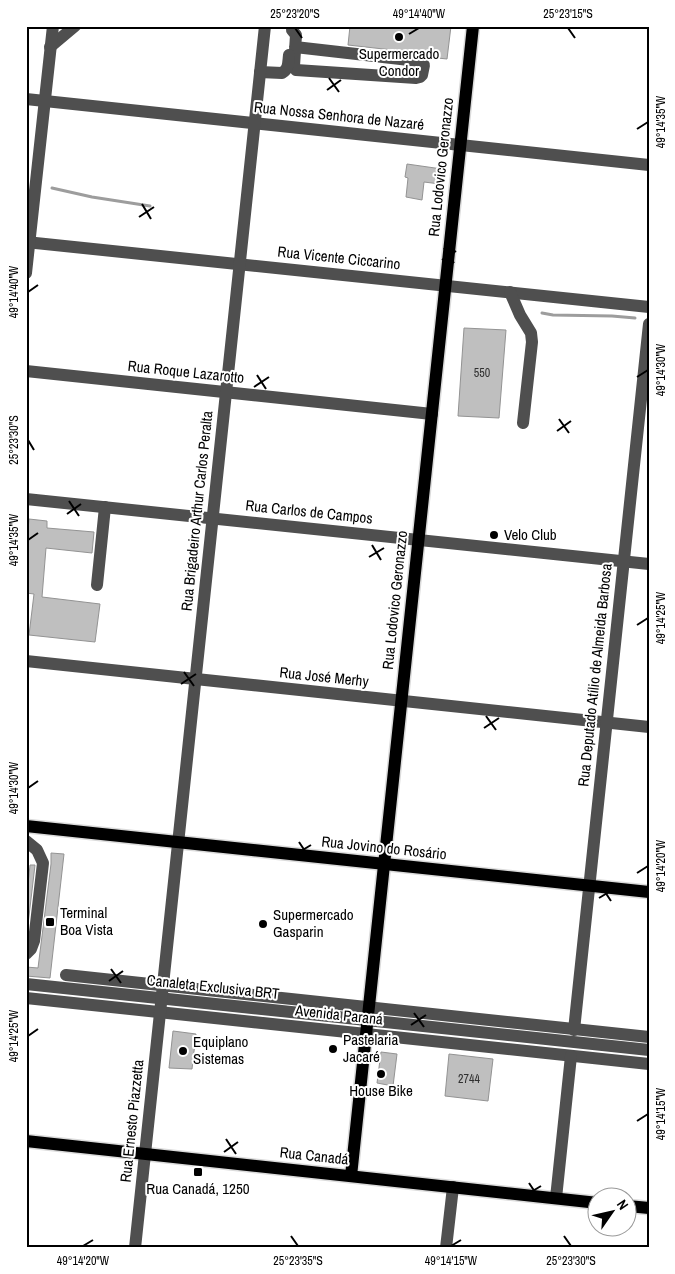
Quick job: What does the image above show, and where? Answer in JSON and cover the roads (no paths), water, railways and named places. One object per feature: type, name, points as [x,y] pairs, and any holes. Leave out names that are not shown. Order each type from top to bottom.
[{"type":"main road","name":"Rua Lodovico Geronazzo","points":[[350,1176],[473,26]]},
{"type":"main road","name":"Rua Jovino do Rosário","points":[[26,826],[649,892]]},
{"type":"main road","name":"Rua Canadá","points":[[26,1141],[588,1202]]},
{"type":"street","points":[[26,273],[53,26]]},
{"type":"street","points":[[50,47],[75,26]]},
{"type":"street","name":"Rua Brigadeiro Arthur Carlos Peralta","points":[[162,992],[265,26]]},
{"type":"street","points":[[260,72],[282,73],[287,69],[293,28]]},
{"type":"street","points":[[293,28],[296,35],[295,47],[294,66],[296,70],[416,78],[422,75],[424,65],[421,62],[295,47]]},
{"type":"street","points":[[351,73],[356,54]]},
{"type":"street","name":"Rua Nossa Senhora de Nazaré","points":[[26,99],[649,164]]},
{"type":"street","name":"Rua Vicente Ciccarino","points":[[28,242],[649,307]]},
{"type":"street","points":[[510,292],[520,315],[532,332],[523,423]]},
{"type":"street","name":"Rua Deputado Atílio de Almeida Barbosa","points":[[574,1030],[649,324]]},
{"type":"street","name":"Rua Roque Lazarotto","points":[[26,371],[432,414]]},
{"type":"street","name":"Rua Carlos de Campos","points":[[26,499],[649,564]]},
{"type":"street","points":[[97,585],[105,507]]},
{"type":"street","name":"Rua José Merhy","points":[[26,661],[649,727]]},
{"type":"street","points":[[26,841],[37,850],[44,863],[34,941],[31,949],[26,954]]},
{"type":"street","points":[[66,975],[162,992]]},
{"type":"street","name":"Canaleta Exclusiva BRT","points":[[26,984],[162,992],[368,1014],[649,1050]]},
{"type":"street","name":"Rua Ernesto Piazzetta","points":[[135,1248],[162,992]]},
{"type":"street","name":"Avenida Paraná","points":[[26,998],[649,1064]]},
{"type":"street","name":"Avenida Paraná","points":[[368,1014],[574,1030],[649,1038]]},
{"type":"street","points":[[556,1198],[571,1056]]},
{"type":"street","points":[[446,1248],[453,1187]]},
{"type":"waterway","points":[[52,188],[92,197],[150,206]]},
{"type":"waterway","points":[[542,313],[635,318]]},
{"type":"place","name":"Supermercado Condor","points":[[399,37]]},
{"type":"place","name":"Velo Club","points":[[494,535]]},
{"type":"place","name":"Terminal Boa Vista","points":[[50,922]]},
{"type":"place","name":"Supermercado Gasparin","points":[[263,924]]},
{"type":"place","name":"Pastelaria Jacaré","points":[[333,1049]]},
{"type":"place","name":"Equiplano Sistemas","points":[[183,1051]]},
{"type":"place","name":"House Bike","points":[[381,1074]]},
{"type":"place","name":"Rua Canadá, 1250","points":[[198,1172]]}]
